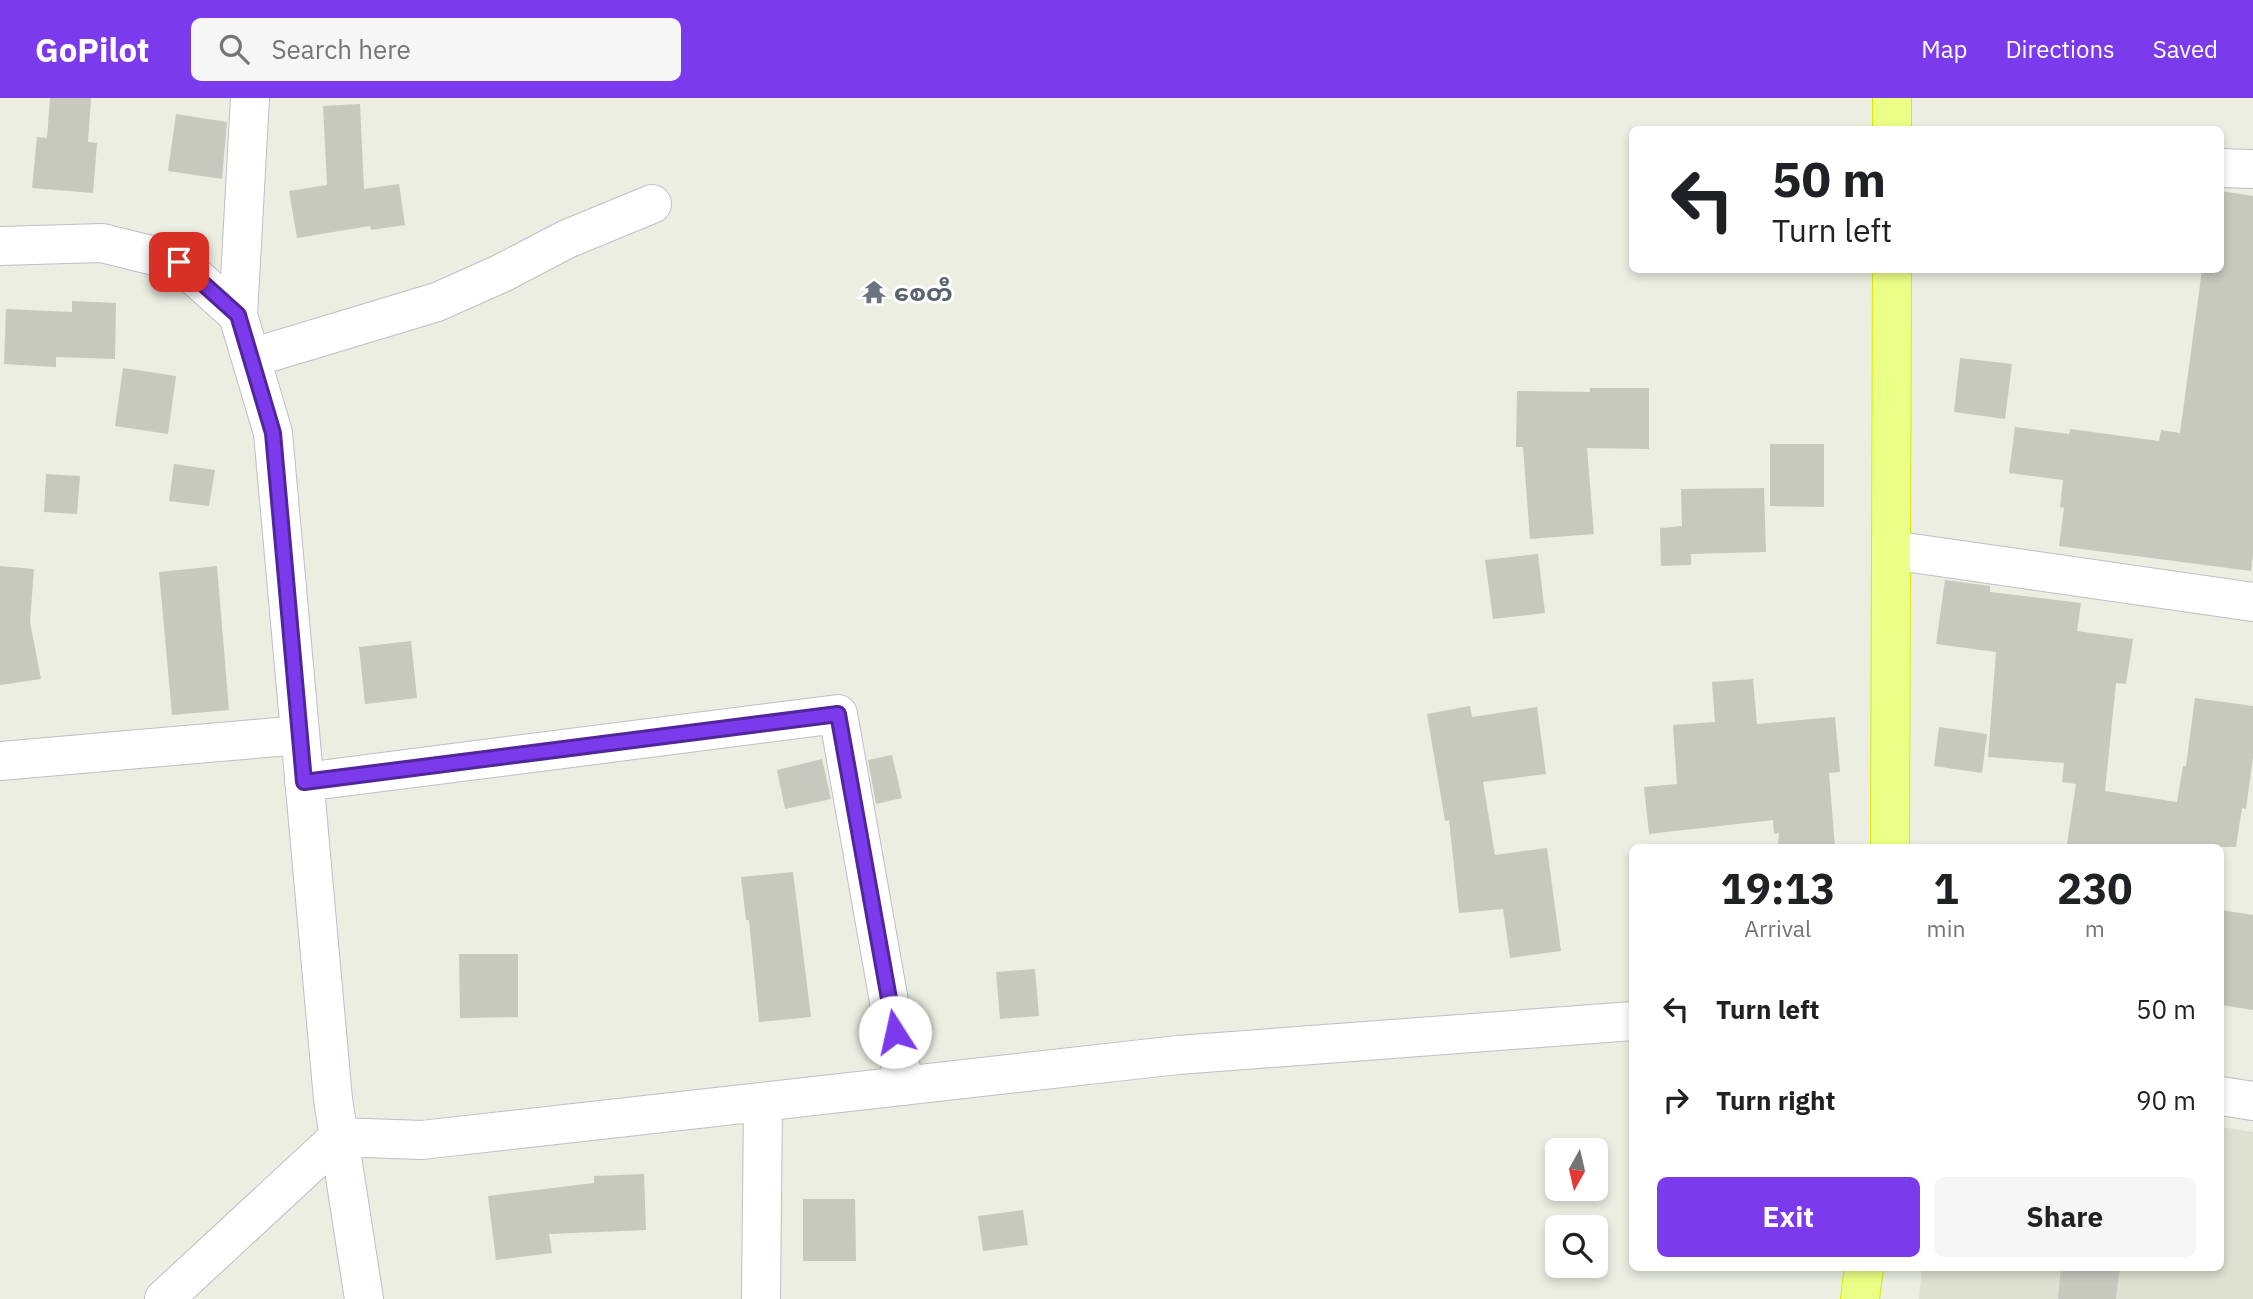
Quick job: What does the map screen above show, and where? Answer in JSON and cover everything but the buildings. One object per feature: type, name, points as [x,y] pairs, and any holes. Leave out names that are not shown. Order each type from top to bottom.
[{"type":"highway","points":[[1892,98],[1892,126]]},
{"type":"highway","points":[[1890,844],[1892,273]]},
{"type":"highway","points":[[1860,1299],[1864,1271]]},
{"type":"street","points":[[250,98],[238,315],[273,433],[333,1099],[364,1299]]},
{"type":"street","points":[[2224,168],[2253,169]]},
{"type":"street","points":[[251,358],[437,302],[502,273],[567,239],[652,204]]},
{"type":"street","points":[[0,246],[102,243],[179,262],[238,315]]},
{"type":"street","points":[[1891,550],[2253,602]]},
{"type":"street","points":[[304,782],[838,714],[904,1086]]},
{"type":"street","points":[[0,761],[300,735]]},
{"type":"street","points":[[164,1299],[339,1138],[422,1140],[1178,1055],[1629,1021]]},
{"type":"street","points":[[2224,1096],[2253,1101]]},
{"type":"street","points":[[761,1299],[763,1102]]},
{"type":"shaded area","points":[[2224,1127],[2253,1132],[2253,1299],[1919,1299],[1922,1271],[2224,1271]]},
{"type":"place","name":"စေတီ","points":[[874,292]]},
{"type":"route","points":[[179,262],[238,315],[273,433],[304,782],[838,714],[895,1032]]}]
